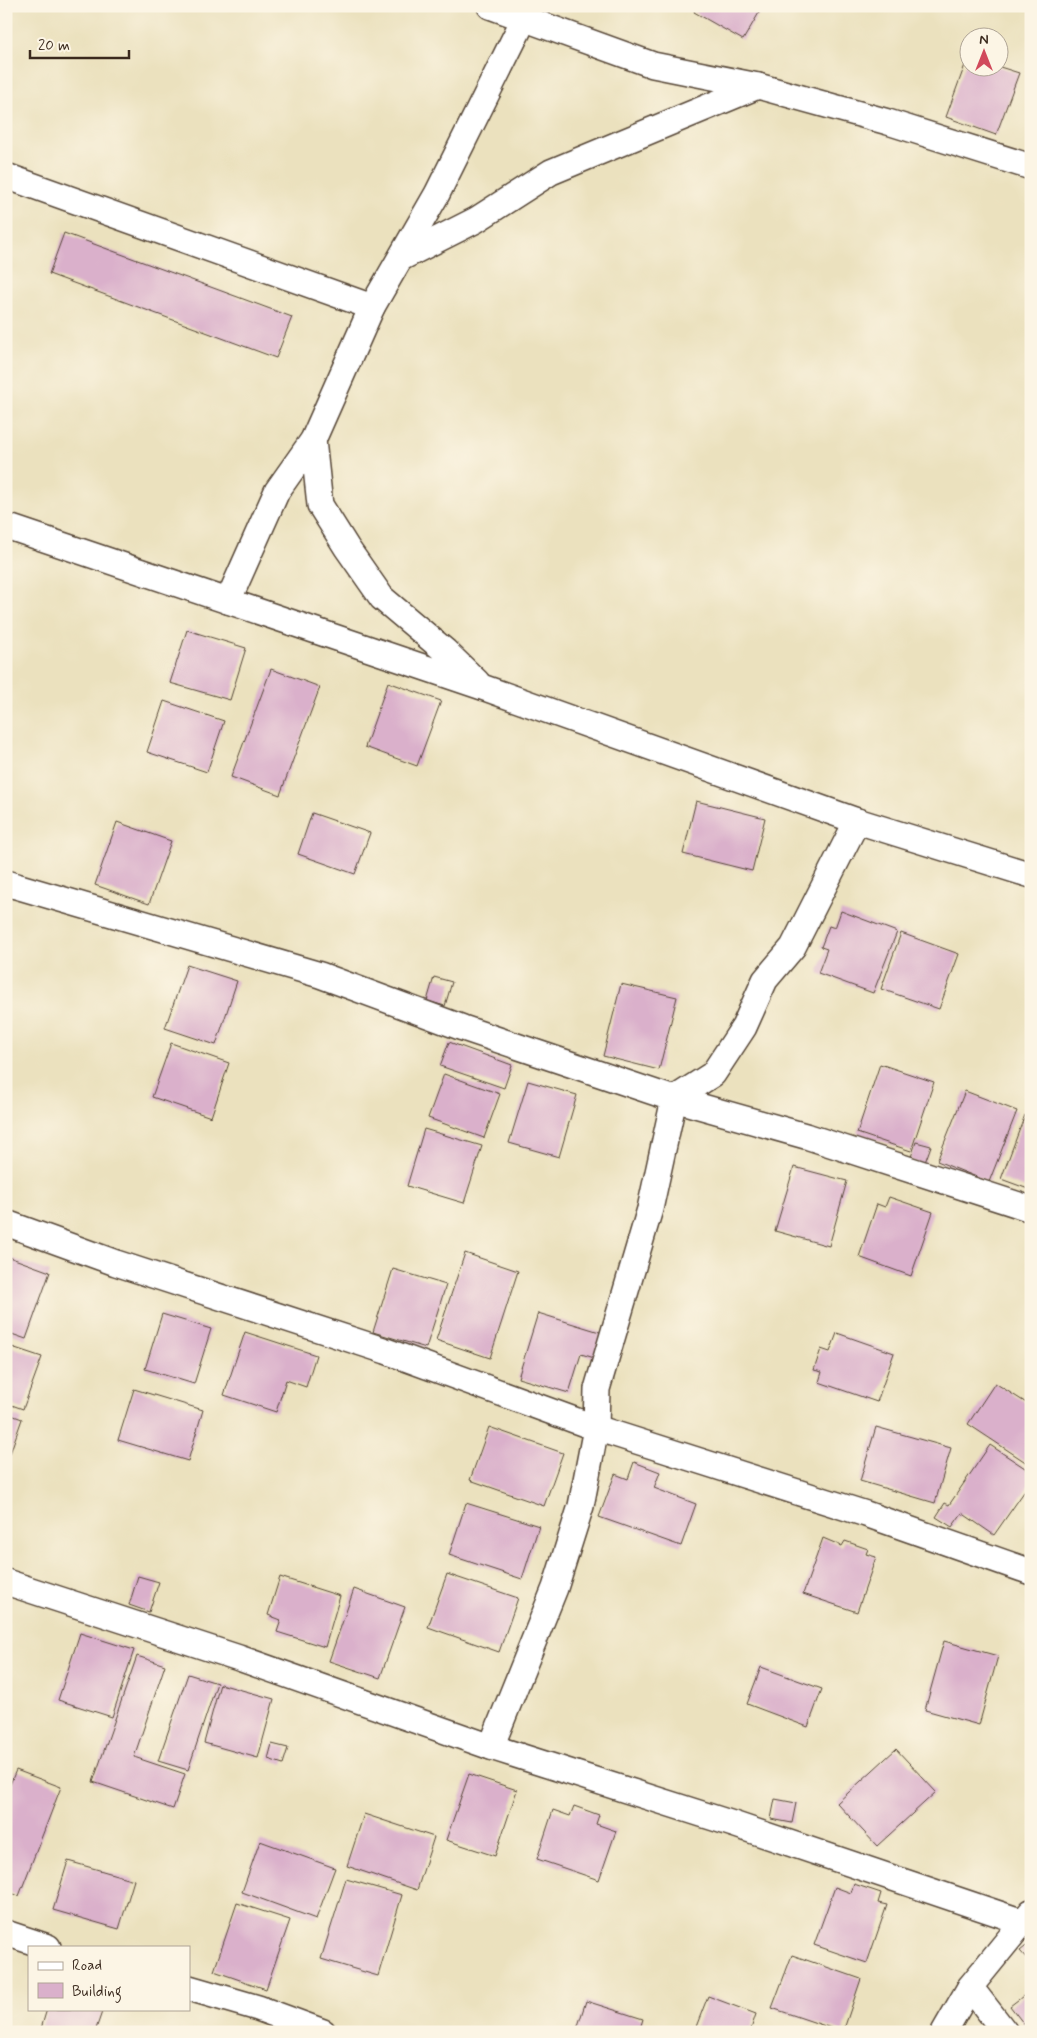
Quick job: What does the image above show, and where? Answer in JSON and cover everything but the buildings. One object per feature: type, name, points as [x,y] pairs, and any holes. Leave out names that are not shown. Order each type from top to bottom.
[{"type":"street","points":[[490,6],[652,65],[758,86],[888,122],[1031,167]]},
{"type":"street","points":[[228,601],[278,491],[313,440],[372,307],[437,194],[524,19]]},
{"type":"street","points":[[401,258],[476,220],[551,172],[758,86]]},
{"type":"street","points":[[6,176],[372,307]]},
{"type":"street","points":[[313,440],[320,505],[347,548],[382,598],[445,652],[482,687]]},
{"type":"street","points":[[6,526],[482,687],[856,821],[1031,875]]},
{"type":"street","points":[[491,1747],[555,1588],[581,1506],[596,1428],[597,1388],[650,1209],[674,1099],[713,1074],[744,1027],[764,980],[793,947],[856,821]]},
{"type":"street","points":[[6,883],[320,975],[463,1028],[674,1099],[810,1137],[1031,1209]]},
{"type":"street","points":[[6,1223],[116,1263],[386,1351],[596,1428],[866,1514],[1031,1572]]},
{"type":"street","points":[[6,1582],[239,1658],[491,1747],[1027,1916],[970,1987],[944,2032]]},
{"type":"street","points":[[6,1933],[45,1946]]},
{"type":"street","points":[[970,1987],[1005,2032]]},
{"type":"street","points":[[190,1988],[258,2008],[323,2032]]}]
